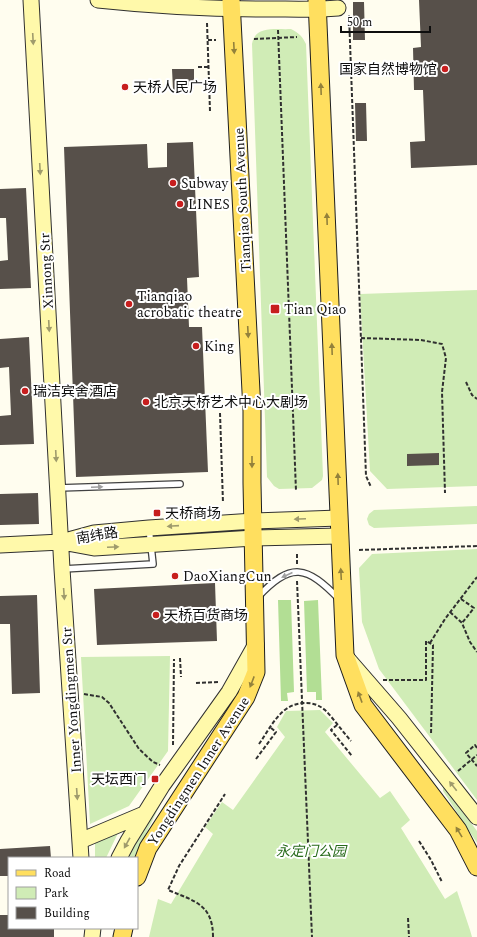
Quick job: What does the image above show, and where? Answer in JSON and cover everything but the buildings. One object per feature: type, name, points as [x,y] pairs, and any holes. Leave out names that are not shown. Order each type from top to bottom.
[{"type":"main road","name":"Tianqiao South Avenue","points":[[231,5],[252,411],[252,483],[254,520]]},
{"type":"main road","points":[[318,5],[345,655],[363,705],[458,830],[477,867]]},
{"type":"main road","name":"Yongdingmen Inner Avenue","points":[[138,874],[148,848],[246,697],[256,672],[254,520]]},
{"type":"street","name":"Xinnong Str","points":[[31,0],[61,542]]},
{"type":"street","points":[[98,0],[151,5],[318,5],[342,8]]},
{"type":"street","name":"南纬路","points":[[61,542],[94,533],[149,528],[254,520],[339,518]]},
{"type":"street","name":"南纬路","points":[[61,542],[94,548],[254,538],[339,536]]},
{"type":"street","points":[[0,545],[61,542]]},
{"type":"street","name":"Inner Yongdingmen Str","points":[[61,542],[81,857]]},
{"type":"street","points":[[120,857],[144,814],[175,767],[229,692],[256,644]]},
{"type":"street","points":[[345,655],[399,718],[477,817]]},
{"type":"street","points":[[80,842],[144,814]]},
{"type":"lane","points":[[58,488],[180,484]]},
{"type":"lane","points":[[62,569],[153,564],[149,528]]},
{"type":"lane","points":[[255,601],[268,587],[289,574],[304,572],[313,576],[324,584],[342,602]]},
{"type":"path","points":[[342,8],[361,338],[366,476],[371,487]]},
{"type":"path","points":[[207,23],[210,111]]},
{"type":"path","points":[[278,30],[296,491]]},
{"type":"path","points":[[254,39],[297,37]]},
{"type":"path","points":[[208,40],[216,40]]},
{"type":"path","points":[[198,67],[209,66]]},
{"type":"path","points":[[361,338],[421,340],[442,344],[446,358],[442,392],[445,493]]},
{"type":"path","points":[[466,382],[472,395],[477,399]]},
{"type":"path","points":[[220,413],[223,504]]},
{"type":"path","points":[[359,550],[477,546]]},
{"type":"path","points":[[297,554],[312,937]]},
{"type":"path","points":[[430,643],[450,612],[477,577]]},
{"type":"path","points":[[461,598],[474,608],[462,624]]},
{"type":"path","points":[[450,612],[462,624],[470,642],[477,652]]},
{"type":"path","points":[[367,679],[426,680],[426,641],[433,644],[431,737]]},
{"type":"path","points":[[180,658],[181,677]]},
{"type":"path","points":[[173,745],[174,659]]},
{"type":"path","points":[[196,683],[222,682]]},
{"type":"path","points":[[70,693],[102,697],[109,703],[139,750],[153,762],[175,767]]},
{"type":"path","points":[[258,744],[280,713],[289,706],[303,703],[317,704],[325,710],[350,741]]},
{"type":"path","points":[[337,725],[331,730],[352,756]]},
{"type":"path","points":[[256,759],[276,732],[270,727]]},
{"type":"path","points":[[477,748],[475,745],[466,753],[477,766]]},
{"type":"path","points":[[457,772],[477,756]]},
{"type":"path","points":[[213,937],[213,927],[210,915],[201,905],[168,890],[179,866],[225,794]]},
{"type":"path","points":[[419,842],[431,860],[442,882]]},
{"type":"path","points":[[408,918],[409,937]]},
{"type":"green space","points":[[273,29],[291,29],[300,35],[306,44],[323,476],[322,480],[312,488],[279,489],[274,486],[267,477],[252,44],[257,34],[262,31]]},
{"type":"green space","points":[[477,290],[477,486],[387,489],[370,471],[360,294]]},
{"type":"green space","points":[[477,506],[477,524],[374,528],[369,525],[367,519],[369,514],[374,510]]},
{"type":"green space","points":[[477,549],[477,800],[379,669],[362,622],[359,568],[372,554]]},
{"type":"green space","points":[[278,600],[291,600],[294,692],[287,693],[288,701],[281,701]]},
{"type":"green space","points":[[318,600],[322,700],[316,700],[316,692],[307,692],[304,601]]},
{"type":"green space","points":[[170,656],[168,751],[129,806],[90,824],[81,657]]},
{"type":"green space","name":"永定门公园","points":[[320,710],[333,723],[325,732],[380,798],[390,791],[410,820],[401,828],[445,899],[457,891],[472,937],[149,937],[158,899],[171,904],[213,834],[205,827],[222,802],[233,810],[285,737],[277,727],[286,711]]},
{"type":"green space","points":[[443,785],[477,831],[477,843],[443,791]]},
{"type":"green space","points":[[161,803],[134,857],[126,857]]},
{"type":"green space","points":[[119,831],[106,857],[95,857],[95,842]]},
{"type":"place","name":"国家自然博物馆","points":[[445,69]]},
{"type":"place","name":"天桥人民广场","points":[[125,87]]},
{"type":"place","name":"Subway","points":[[173,183]]},
{"type":"place","name":"LINES","points":[[180,204]]},
{"type":"place","name":"Tianqiao acrobatic theatre","points":[[129,304]]},
{"type":"place","name":"Tian Qiao","points":[[275,309]]},
{"type":"place","name":"King","points":[[196,346]]},
{"type":"place","name":"瑞洁宾舍酒店","points":[[25,391]]},
{"type":"place","name":"北京天桥艺术中心大剧场","points":[[146,402]]},
{"type":"place","name":"天桥商场","points":[[157,513]]},
{"type":"place","name":"DaoXiangCun","points":[[175,576]]},
{"type":"place","name":"天桥百货商场","points":[[156,615]]},
{"type":"place","name":"天坛西门","points":[[155,779]]}]
